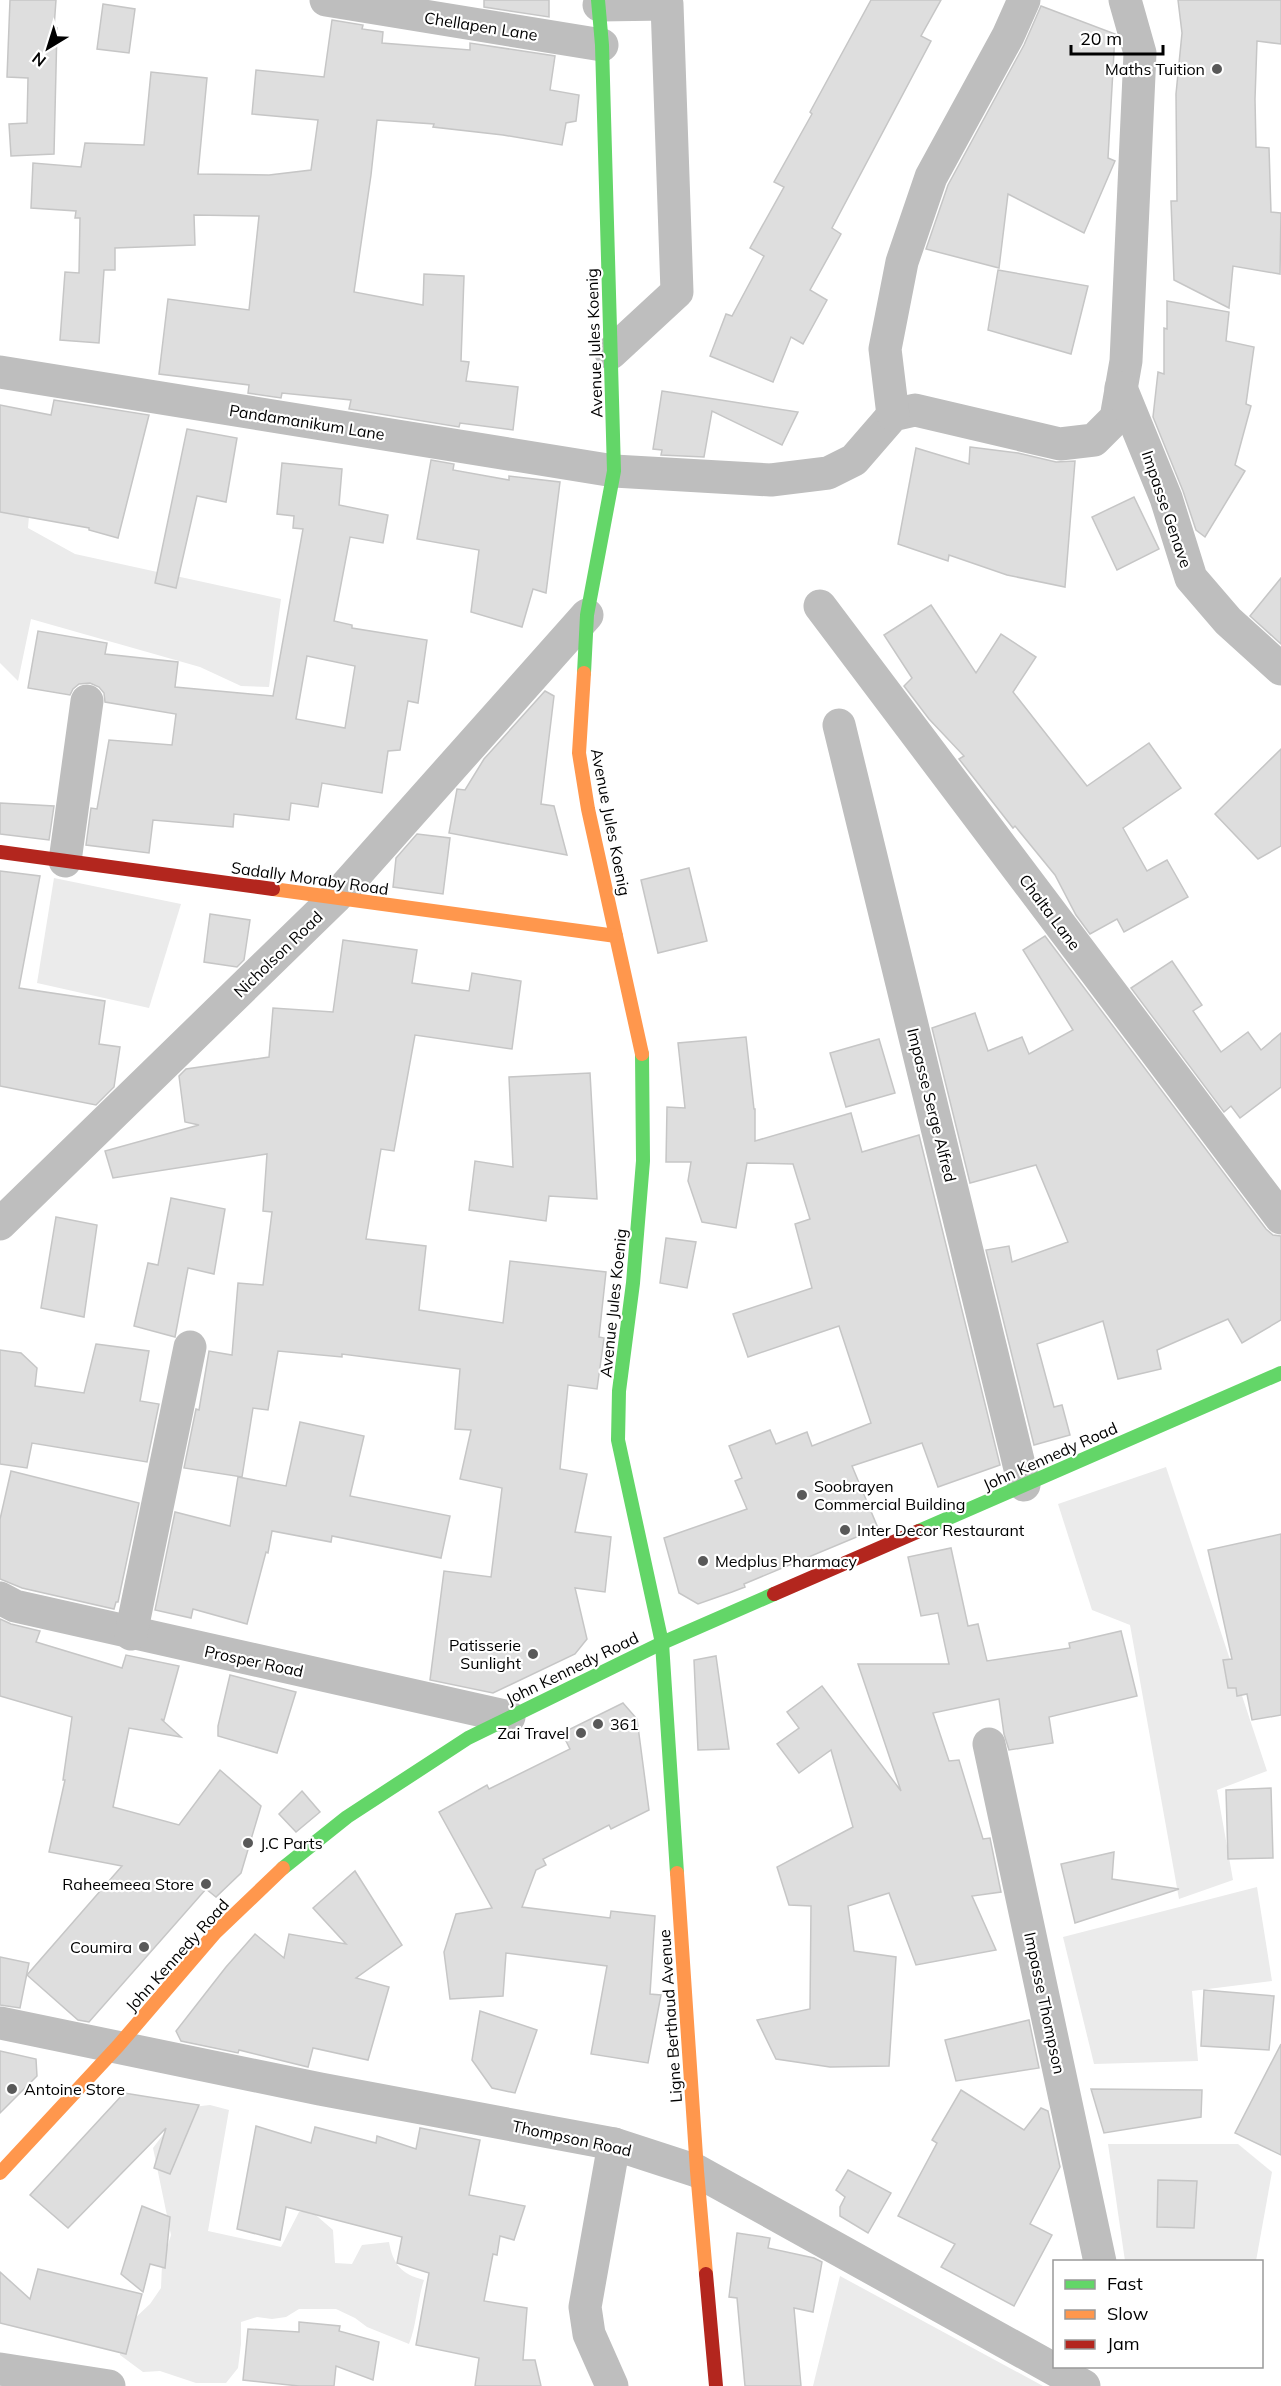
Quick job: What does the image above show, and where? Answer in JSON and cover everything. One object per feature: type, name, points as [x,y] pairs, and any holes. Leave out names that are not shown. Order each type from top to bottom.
[{"type":"street","name":"Chellapen Lane","points":[[326,0],[602,45]]},
{"type":"street","points":[[1024,0],[1008,36],[932,177],[902,262],[885,349],[893,415],[915,410],[1060,444],[1094,440],[1118,403],[1126,361],[1140,53],[1125,0]]},
{"type":"street","name":"Avenue Jules Koenig","points":[[598,2],[602,45],[614,471],[587,615],[579,753],[588,809],[642,1050],[643,1161],[633,1282],[619,1391],[618,1440],[662,1643]]},
{"type":"street","points":[[598,2],[667,4],[668,16],[677,292],[611,353]]},
{"type":"street","name":"Pandamanikum Lane","points":[[0,372],[614,471],[771,480],[828,473],[854,460],[893,415]]},
{"type":"street","points":[[1118,403],[1180,585],[1208,624],[1281,688]]},
{"type":"street","name":"Impasse Genave","points":[[1118,403],[1166,498],[1191,578],[1228,621],[1281,669]]},
{"type":"street","name":"Chalta Lane","points":[[820,606],[1281,1218]]},
{"type":"street","name":"Nicholson Road","points":[[0,1224],[335,898],[587,615]]},
{"type":"street","points":[[64,861],[87,701]]},
{"type":"street","name":"Impasse Serge Alfred","points":[[839,725],[1024,1485]]},
{"type":"street","name":"Sadally Moraby Road","points":[[0,852],[616,936]]},
{"type":"street","points":[[131,1634],[190,1347]]},
{"type":"street","name":"John Kennedy Road","points":[[0,2173],[118,2046],[215,1933],[285,1866],[346,1817],[468,1738],[662,1643],[1281,1373]]},
{"type":"street","name":"Prosper Road","points":[[0,1598],[15,1606],[131,1634],[509,1717]]},
{"type":"street","name":"Ligne Berthaud Avenue","points":[[662,1643],[697,2171],[716,2386]]},
{"type":"street","name":"Impasse Thompson","points":[[989,1744],[1100,2260]]},
{"type":"street","name":"Thompson Road","points":[[0,2022],[320,2089],[614,2144],[697,2171],[1053,2366]]},
{"type":"street","points":[[612,2386],[589,2334],[585,2307],[614,2144]]},
{"type":"street","points":[[0,2369],[44,2381],[109,2386]]},
{"type":"shaded area","points":[[0,474],[32,480],[28,528],[75,554],[281,599],[269,687],[241,686],[200,667],[31,619],[18,681],[0,663]]},
{"type":"shaded area","points":[[54,878],[181,904],[149,1008],[37,983]]},
{"type":"shaded area","points":[[1166,1467],[1267,1771],[1217,1790],[1233,1880],[1179,1899],[1130,1625],[1092,1610],[1058,1504]]},
{"type":"shaded area","points":[[1257,1887],[1272,1981],[1192,1991],[1198,2061],[1094,2064],[1063,1937]]},
{"type":"shaded area","points":[[210,2105],[229,2110],[208,2231],[281,2247],[299,2212],[310,2210],[333,2230],[335,2263],[352,2264],[362,2245],[389,2242],[399,2267],[409,2275],[424,2280],[409,2344],[367,2327],[336,2309],[299,2309],[286,2317],[272,2319],[257,2317],[241,2322],[238,2368],[226,2383],[196,2383],[160,2371],[143,2372],[120,2355],[120,2332],[150,2304],[161,2288],[162,2264],[171,2235],[153,2148],[183,2108]]},
{"type":"shaded area","points":[[1108,2144],[1238,2144],[1272,2172],[1256,2260],[1125,2260]]},
{"type":"shaded area","points":[[840,2276],[1043,2386],[813,2386]]},
{"type":"building","points":[[10,0],[56,0],[54,154],[11,156],[9,124],[27,123],[28,78],[7,77]]},
{"type":"building","points":[[484,0],[549,0],[549,17],[484,7]]},
{"type":"building","points":[[871,0],[941,0],[921,36],[931,41],[832,228],[841,234],[810,290],[827,300],[803,344],[791,337],[773,382],[710,356],[726,314],[732,316],[764,256],[750,248],[784,187],[774,182]]},
{"type":"building","points":[[1178,0],[1281,0],[1281,44],[1257,41],[1255,99],[1256,147],[1269,148],[1271,212],[1281,213],[1280,274],[1233,266],[1229,308],[1174,280],[1171,201],[1177,201],[1176,94],[1182,33]]},
{"type":"building","points":[[103,4],[135,9],[129,53],[97,49]]},
{"type":"building","points":[[1041,6],[1115,34],[1108,158],[1115,161],[1084,233],[1008,194],[999,268],[926,249],[948,185],[1024,45]]},
{"type":"building","points":[[332,20],[363,25],[362,29],[383,32],[382,43],[470,50],[470,43],[555,56],[550,90],[579,95],[576,121],[566,123],[562,145],[433,127],[434,124],[377,120],[354,292],[423,305],[424,274],[464,276],[461,361],[469,362],[466,381],[518,387],[513,430],[460,423],[459,427],[349,409],[351,400],[282,393],[281,398],[248,393],[249,385],[159,374],[168,299],[249,310],[259,216],[194,215],[195,245],[115,248],[115,270],[104,270],[99,343],[60,340],[65,272],[79,273],[80,218],[75,218],[76,211],[31,208],[33,163],[81,167],[85,143],[144,145],[151,72],[207,78],[198,174],[269,175],[311,170],[318,120],[252,114],[256,70],[324,77]]},
{"type":"building","points":[[998,270],[1088,286],[1071,354],[988,330]]},
{"type":"building","points":[[1167,301],[1229,312],[1226,341],[1254,347],[1246,404],[1251,406],[1235,465],[1245,471],[1205,537],[1196,530],[1153,417],[1158,372],[1164,374],[1164,328],[1167,329]]},
{"type":"building","points":[[662,391],[798,412],[782,445],[712,411],[704,457],[661,455],[662,450],[653,449]]},
{"type":"building","points":[[54,400],[149,415],[118,538],[89,530],[89,528],[0,512],[0,405],[51,415]]},
{"type":"building","points":[[187,429],[237,438],[226,502],[197,496],[176,588],[155,583]]},
{"type":"building","points":[[970,447],[1018,453],[1056,462],[1075,461],[1065,587],[1007,575],[949,555],[948,561],[898,544],[916,448],[969,464]]},
{"type":"building","points":[[431,460],[454,464],[453,470],[509,480],[509,476],[560,482],[546,593],[533,589],[522,627],[471,612],[479,550],[417,539]]},
{"type":"building","points":[[282,463],[342,469],[339,505],[388,515],[383,543],[350,537],[334,621],[352,625],[352,628],[427,640],[418,703],[408,701],[400,750],[388,751],[382,793],[322,783],[318,807],[291,803],[289,820],[234,814],[233,827],[153,820],[149,853],[86,845],[91,808],[97,809],[109,740],[172,745],[176,714],[105,702],[104,693],[99,687],[90,683],[79,684],[70,695],[28,688],[38,631],[107,643],[105,654],[178,662],[175,687],[273,696],[303,529],[293,528],[294,516],[277,514]],"holes":[[[307,656],[355,666],[345,728],[296,719]]]},
{"type":"building","points":[[1134,497],[1159,549],[1117,570],[1092,517]]},
{"type":"building","points":[[1281,578],[1281,644],[1250,616]]},
{"type":"building","points":[[931,605],[976,673],[1001,634],[1036,657],[1013,692],[1087,786],[1149,743],[1181,788],[1123,828],[1147,871],[1167,860],[1188,897],[1124,932],[1117,919],[1090,934],[1076,915],[1055,875],[1015,826],[1013,828],[959,759],[964,756],[929,719],[904,686],[912,678],[884,635]]},
{"type":"building","points":[[545,691],[554,696],[541,804],[554,806],[567,855],[449,833],[457,789],[465,790],[484,759]]},
{"type":"building","points":[[1281,749],[1281,846],[1258,859],[1215,814]]},
{"type":"building","points":[[0,803],[54,806],[49,840],[0,834]]},
{"type":"building","points":[[417,834],[450,838],[443,894],[393,887],[396,858]]},
{"type":"building","points":[[689,868],[707,941],[658,953],[641,880]]},
{"type":"building","points":[[0,871],[40,876],[19,988],[105,1001],[99,1044],[120,1047],[114,1087],[96,1105],[0,1086]]},
{"type":"building","points":[[210,914],[250,920],[244,960],[237,967],[204,962]]},
{"type":"building","points":[[1045,936],[1266,1229],[1273,1235],[1281,1236],[1281,1320],[1242,1343],[1228,1319],[1157,1350],[1161,1369],[1118,1379],[1103,1321],[1037,1344],[1054,1407],[1062,1405],[1070,1435],[1034,1445],[986,1250],[1009,1246],[1012,1262],[1068,1242],[1036,1165],[970,1183],[932,1028],[975,1013],[988,1051],[1022,1037],[1029,1054],[1073,1030],[1023,950]]},
{"type":"building","points":[[343,940],[417,950],[412,983],[469,991],[472,973],[521,981],[512,1049],[415,1035],[394,1151],[381,1149],[366,1239],[426,1246],[419,1310],[503,1323],[510,1261],[606,1272],[599,1337],[604,1338],[597,1389],[568,1385],[560,1469],[587,1474],[575,1532],[611,1537],[605,1592],[575,1588],[587,1639],[575,1654],[493,1693],[430,1680],[444,1571],[491,1577],[502,1488],[460,1479],[471,1430],[455,1429],[460,1369],[342,1354],[342,1357],[278,1351],[268,1410],[253,1408],[242,1477],[184,1468],[196,1409],[199,1410],[209,1351],[232,1355],[238,1283],[263,1285],[272,1212],[263,1211],[267,1154],[113,1178],[105,1151],[199,1125],[185,1122],[179,1076],[186,1069],[269,1057],[273,1008],[333,1012]]},
{"type":"building","points":[[1172,961],[1202,1005],[1193,1011],[1221,1052],[1248,1032],[1261,1050],[1281,1033],[1281,1087],[1240,1118],[1231,1106],[1224,1112],[1131,988]]},
{"type":"building","points":[[746,1037],[755,1109],[755,1141],[851,1113],[862,1152],[919,1135],[1000,1465],[938,1487],[922,1443],[852,1466],[878,1528],[744,1584],[745,1587],[698,1604],[679,1593],[664,1538],[747,1509],[735,1481],[742,1478],[729,1446],[770,1430],[776,1444],[807,1432],[812,1446],[871,1423],[839,1326],[748,1357],[733,1314],[812,1288],[795,1224],[810,1219],[793,1164],[747,1163],[736,1228],[702,1222],[688,1181],[691,1162],[666,1162],[667,1107],[685,1108],[678,1043]]},
{"type":"building","points":[[879,1039],[895,1093],[846,1107],[830,1053]]},
{"type":"building","points":[[590,1073],[597,1199],[549,1196],[546,1221],[469,1210],[475,1161],[513,1167],[509,1077]]},
{"type":"building","points":[[171,1198],[225,1209],[214,1274],[188,1268],[175,1337],[134,1326],[148,1263],[158,1265]]},
{"type":"building","points":[[56,1217],[97,1225],[84,1317],[41,1308]]},
{"type":"building","points":[[666,1238],[696,1242],[687,1288],[660,1283]]},
{"type":"building","points":[[96,1344],[149,1351],[140,1401],[159,1404],[147,1462],[32,1443],[27,1468],[0,1464],[0,1350],[21,1353],[37,1368],[35,1386],[84,1393]]},
{"type":"building","points":[[300,1422],[364,1436],[350,1496],[450,1516],[441,1558],[332,1536],[331,1542],[272,1531],[268,1553],[266,1552],[247,1624],[193,1609],[191,1618],[155,1610],[175,1512],[230,1526],[238,1477],[286,1486]]},
{"type":"building","points":[[11,1471],[139,1503],[118,1602],[114,1609],[22,1588],[0,1579],[0,1519]]},
{"type":"building","points":[[1281,1534],[1281,1715],[1252,1720],[1247,1694],[1237,1696],[1236,1688],[1228,1688],[1223,1660],[1232,1659],[1208,1550]]},
{"type":"building","points":[[951,1548],[968,1626],[978,1624],[987,1661],[1070,1648],[1069,1643],[1121,1631],[1137,1696],[1049,1717],[1053,1743],[1009,1750],[1004,1734],[999,1699],[933,1713],[949,1761],[959,1760],[983,1839],[990,1838],[1001,1892],[972,1896],[996,1950],[916,1965],[889,1893],[848,1906],[854,1951],[896,1957],[889,2066],[830,2067],[776,2059],[757,2020],[810,2009],[811,1906],[789,1905],[777,1867],[853,1827],[831,1750],[799,1773],[777,1744],[799,1728],[787,1712],[822,1686],[901,1791],[858,1664],[949,1664],[938,1613],[921,1616],[908,1557]]},
{"type":"building","points":[[0,1619],[40,1631],[36,1642],[122,1668],[126,1655],[179,1666],[164,1720],[161,1719],[181,1737],[129,1728],[113,1807],[179,1825],[220,1770],[261,1806],[241,1873],[216,1897],[206,1889],[89,2022],[78,2020],[27,1975],[122,1866],[49,1852],[65,1780],[63,1780],[72,1717],[0,1696]]},
{"type":"building","points":[[716,1656],[729,1749],[698,1750],[694,1660]]},
{"type":"building","points":[[230,1675],[296,1692],[277,1753],[218,1736],[218,1726]]},
{"type":"building","points":[[623,1703],[637,1719],[649,1810],[611,1829],[609,1825],[543,1859],[546,1865],[536,1870],[522,1907],[610,1918],[611,1911],[655,1916],[650,1994],[661,1995],[648,2063],[591,2054],[607,1966],[506,1953],[503,1996],[450,1999],[444,1952],[456,1914],[492,1908],[439,1812],[487,1785],[489,1789],[570,1749],[562,1733]]},
{"type":"building","points":[[1271,1788],[1273,1858],[1228,1859],[1226,1790]]},
{"type":"building","points":[[302,1791],[320,1812],[296,1832],[279,1814]]},
{"type":"building","points":[[1114,1852],[1112,1879],[1179,1889],[1075,1923],[1061,1864]]},
{"type":"building","points":[[355,1871],[402,1945],[356,1978],[389,1987],[368,2060],[313,2048],[308,2067],[239,2050],[238,2053],[181,2041],[176,2031],[255,1934],[284,1958],[289,1934],[346,1944],[313,1908]]},
{"type":"building","points":[[0,1957],[29,1963],[20,2008],[0,2005]]},
{"type":"building","points":[[1204,1990],[1274,1996],[1269,2050],[1201,2046]]},
{"type":"building","points":[[480,2011],[537,2030],[515,2093],[492,2088],[472,2060]]},
{"type":"building","points":[[1029,2020],[1039,2068],[956,2081],[945,2040]]},
{"type":"building","points":[[1281,2044],[1281,2155],[1235,2133]]},
{"type":"building","name":"Antoine Store","points":[[0,2051],[36,2059],[37,2076],[0,2113]]},
{"type":"building","points":[[1091,2089],[1202,2090],[1201,2117],[1104,2133]]},
{"type":"building","points":[[961,2090],[1024,2130],[1041,2108],[1048,2111],[1060,2167],[1030,2224],[1052,2235],[1014,2306],[941,2267],[955,2244],[898,2216],[937,2143],[932,2140]]},
{"type":"building","points":[[124,2093],[199,2105],[170,2174],[154,2168],[166,2128],[68,2228],[30,2195]]},
{"type":"building","points":[[256,2126],[311,2143],[315,2127],[376,2143],[377,2136],[416,2149],[420,2128],[480,2140],[469,2195],[525,2206],[514,2240],[500,2236],[497,2255],[493,2254],[484,2301],[527,2308],[523,2360],[535,2360],[541,2386],[475,2386],[479,2358],[416,2345],[429,2273],[397,2263],[402,2237],[286,2207],[280,2240],[237,2229]]},
{"type":"building","points":[[848,2170],[891,2193],[868,2233],[840,2216],[840,2207],[845,2197],[836,2190]]},
{"type":"building","points":[[1158,2180],[1197,2181],[1194,2228],[1157,2227]]},
{"type":"building","points":[[142,2206],[170,2217],[165,2268],[150,2264],[143,2292],[121,2274]]},
{"type":"building","points":[[737,2233],[770,2238],[768,2248],[814,2258],[822,2262],[813,2312],[794,2308],[801,2386],[745,2386],[737,2298],[729,2297]]},
{"type":"building","points":[[38,2269],[142,2294],[126,2354],[0,2323],[0,2272],[30,2299]]},
{"type":"building","points":[[299,2322],[340,2326],[339,2331],[379,2342],[373,2380],[336,2366],[334,2386],[299,2386],[243,2380],[248,2329],[299,2332]]},
{"type":"traffic: fast","points":[[584,673],[587,615],[614,471],[602,45],[598,0]]},
{"type":"traffic: fast","points":[[642,1054],[643,1161],[633,1283],[619,1391],[618,1440],[662,1643],[677,1873]]},
{"type":"traffic: fast","points":[[919,1531],[1281,1373]]},
{"type":"traffic: fast","points":[[283,1868],[347,1817],[468,1738],[662,1643],[774,1594]]},
{"type":"traffic: slow","points":[[584,673],[579,753],[588,809],[642,1054]]},
{"type":"traffic: slow","points":[[273,889],[616,936]]},
{"type":"traffic: slow","points":[[0,2173],[118,2046],[215,1933],[283,1868]]},
{"type":"traffic: slow","points":[[677,1873],[706,2274]]},
{"type":"traffic: jam","points":[[0,852],[273,889]]},
{"type":"traffic: jam","points":[[774,1594],[919,1531]]},
{"type":"traffic: jam","points":[[706,2274],[716,2386]]},
{"type":"place","name":"Maths Tuition","points":[[1217,69]]},
{"type":"place","name":"Soobrayen Commercial Building","points":[[802,1495]]},
{"type":"place","name":"Inter Decor Restaurant","points":[[845,1530]]},
{"type":"place","name":"Medplus Pharmacy","points":[[703,1561]]},
{"type":"place","name":"Patisserie Sunlight","points":[[533,1654]]},
{"type":"place","name":"361","points":[[598,1724]]},
{"type":"place","name":"Zai Travel","points":[[581,1733]]},
{"type":"place","name":"J.C Parts","points":[[248,1843]]},
{"type":"place","name":"Raheemeea Store","points":[[206,1884]]},
{"type":"place","name":"Coumira","points":[[144,1947]]},
{"type":"place","name":"Antoine Store","points":[[12,2089]]}]
